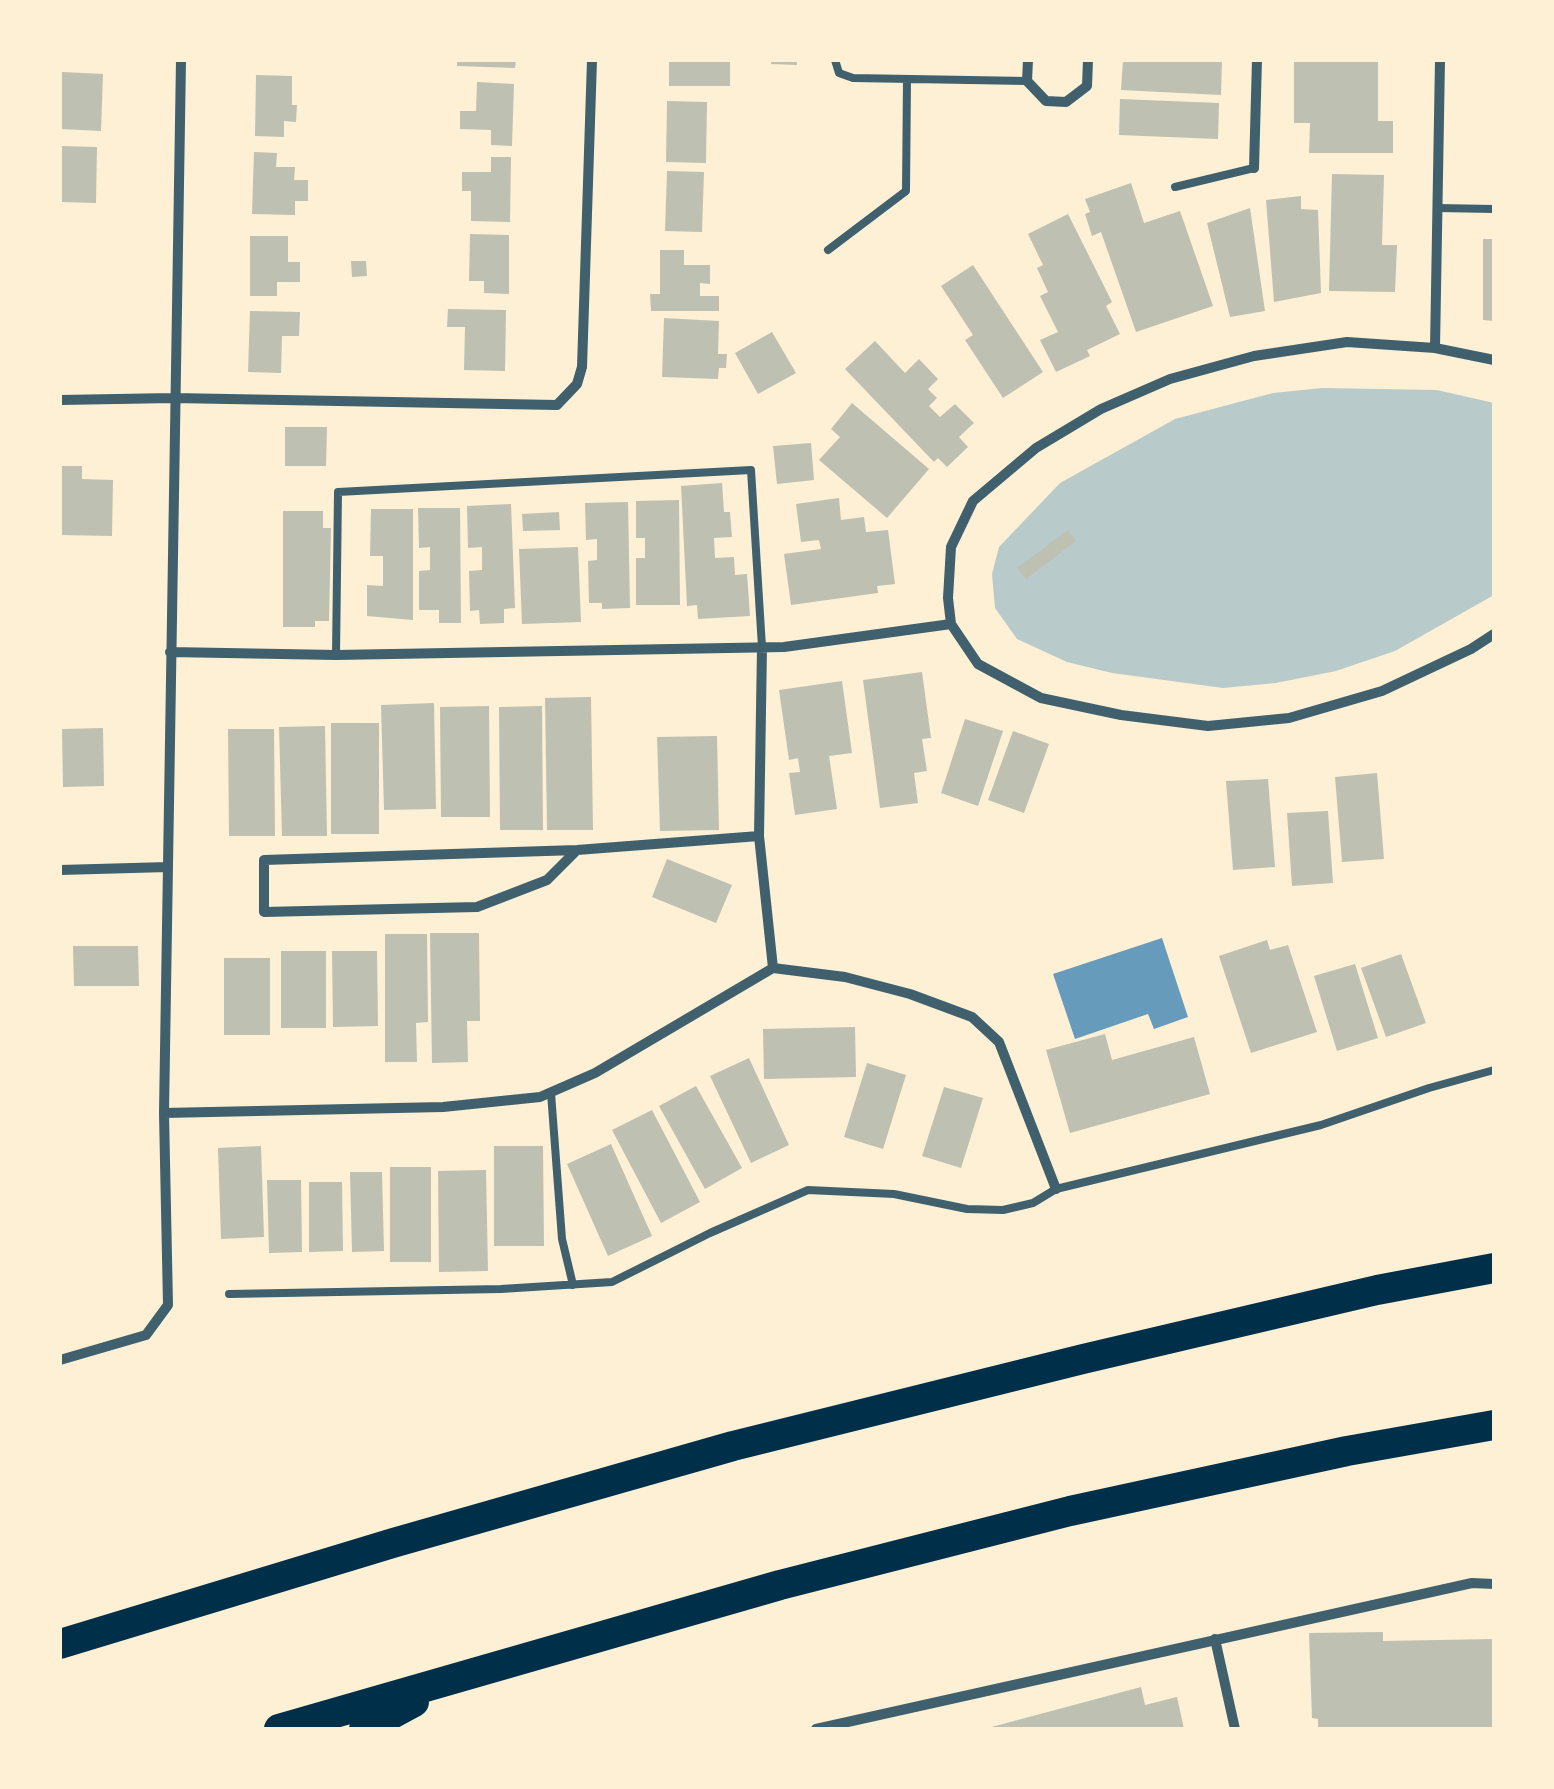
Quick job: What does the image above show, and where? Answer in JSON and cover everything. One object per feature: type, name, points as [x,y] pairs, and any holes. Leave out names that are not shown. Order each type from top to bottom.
[{"type":"highway","points":[[60,1644],[733,1446],[1175,1337],[1377,1290],[1494,1268]]},
{"type":"highway","points":[[279,1729],[780,1585],[1070,1511],[1347,1451],[1494,1424]]},
{"type":"highway","points":[[364,1729],[466,1673]]},
{"type":"street","points":[[60,1360],[146,1335],[168,1305],[164,1112],[181,60]]},
{"type":"street","points":[[60,400],[173,398],[556,405],[578,384],[582,367],[592,60]]},
{"type":"street","points":[[1028,60],[1027,82],[1046,101],[1066,102],[1087,86],[1088,60]]},
{"type":"street","points":[[1254,168],[1257,60]]},
{"type":"street","points":[[1435,348],[1440,60]]},
{"type":"street","points":[[1494,360],[1435,348],[1347,342],[1254,356],[1170,379],[1101,410],[1036,448],[973,501],[951,546],[948,598],[951,624],[978,664],[1042,698],[1122,715],[1208,726],[1289,718],[1382,692],[1471,650],[1494,634]]},
{"type":"street","points":[[170,652],[336,655],[784,648],[951,624]]},
{"type":"street","points":[[762,647],[760,836],[772,968]]},
{"type":"street","points":[[577,850],[547,880],[477,907],[264,912],[264,860],[577,850],[760,836]]},
{"type":"street","points":[[60,870],[168,868]]},
{"type":"street","points":[[164,1112],[443,1107],[540,1098],[595,1073],[772,968],[845,977],[910,994],[972,1017],[999,1042],[1056,1188]]},
{"type":"street","points":[[816,1729],[1472,1584],[1494,1584]]},
{"type":"street","points":[[1215,1639],[1235,1729]]},
{"type":"lane","points":[[835,60],[839,73],[852,78],[1027,82]]},
{"type":"lane","points":[[828,250],[906,191],[907,79]]},
{"type":"lane","points":[[1175,187],[1254,168]]},
{"type":"lane","points":[[1437,208],[1494,209]]},
{"type":"lane","points":[[336,655],[338,492],[752,470],[762,647]]},
{"type":"lane","points":[[229,1294],[502,1290],[612,1282],[808,1190],[894,1194],[967,1209],[1002,1210],[1033,1203],[1056,1188],[1322,1125],[1494,1070]]},
{"type":"lane","points":[[550,1092],[562,1238],[574,1284]]},
{"type":"shaded area","points":[[1322,388],[1437,390],[1494,403],[1494,595],[1395,651],[1336,671],[1223,688],[1112,673],[1067,662],[1017,639],[995,608],[992,574],[999,547],[1060,483],[1175,419],[1273,393]]},
{"type":"water","points":[[1162,938],[1188,1017],[1154,1029],[1148,1014],[1075,1039],[1053,974]]},
{"type":"building","points":[[457,60],[516,60],[515,68],[457,66]]},
{"type":"building","points":[[669,60],[730,60],[730,86],[669,86]]},
{"type":"building","points":[[771,60],[797,60],[797,65],[771,64]]},
{"type":"building","points":[[1123,60],[1222,60],[1221,95],[1121,90]]},
{"type":"building","points":[[1294,60],[1378,60],[1378,121],[1393,121],[1393,153],[1309,153],[1310,123],[1294,123]]},
{"type":"building","points":[[62,72],[103,74],[101,131],[60,129]]},
{"type":"building","points":[[256,75],[292,76],[296,122],[284,121],[284,137],[255,136]]},
{"type":"building","points":[[477,82],[514,84],[512,146],[491,145],[491,130],[460,129],[460,111],[476,111]]},
{"type":"building","points":[[1120,99],[1219,103],[1218,139],[1119,135]]},
{"type":"building","points":[[667,101],[707,102],[706,163],[666,162]]},
{"type":"building","points":[[60,146],[97,147],[96,203],[60,202]]},
{"type":"building","points":[[254,152],[277,153],[276,167],[295,167],[294,180],[308,180],[308,201],[295,201],[295,215],[252,214]]},
{"type":"building","points":[[491,157],[511,157],[510,222],[471,221],[471,191],[462,191],[462,172],[491,172]]},
{"type":"building","points":[[667,171],[704,172],[702,232],[665,231]]},
{"type":"building","points":[[1332,174],[1384,175],[1382,245],[1397,245],[1395,292],[1329,291]]},
{"type":"building","points":[[1131,183],[1144,223],[1180,211],[1213,306],[1136,332],[1101,232],[1092,236],[1085,214],[1090,212],[1085,199]]},
{"type":"building","points":[[1301,196],[1301,209],[1318,210],[1321,293],[1274,302],[1266,200]]},
{"type":"building","points":[[1250,208],[1265,311],[1230,317],[1207,223]]},
{"type":"building","points":[[1068,214],[1112,302],[1106,306],[1120,334],[1087,350],[1090,356],[1056,372],[1040,340],[1058,332],[1040,296],[1048,292],[1037,268],[1043,265],[1028,234]]},
{"type":"building","points":[[470,234],[509,235],[509,294],[484,293],[484,281],[469,281]]},
{"type":"building","points":[[250,236],[288,236],[288,262],[300,262],[300,282],[277,282],[277,296],[250,296]]},
{"type":"building","points":[[1483,239],[1494,239],[1494,321],[1483,320]]},
{"type":"building","points":[[660,250],[684,250],[684,265],[710,265],[710,284],[700,283],[700,296],[719,296],[719,311],[651,311],[650,294],[660,294]]},
{"type":"building","points":[[351,261],[366,261],[367,276],[352,277]]},
{"type":"building","points":[[973,265],[1043,372],[1003,398],[965,340],[973,335],[941,286]]},
{"type":"building","points":[[448,309],[506,310],[505,371],[464,370],[465,327],[447,327]]},
{"type":"building","points":[[250,311],[300,312],[299,336],[282,336],[281,373],[248,372]]},
{"type":"building","points":[[664,318],[719,321],[718,354],[727,354],[726,368],[719,368],[718,379],[662,377]]},
{"type":"building","points":[[772,332],[796,373],[758,394],[735,353]]},
{"type":"building","points":[[875,341],[905,373],[919,359],[938,379],[928,389],[937,398],[929,406],[940,417],[955,404],[974,423],[959,437],[968,447],[947,467],[938,458],[934,462],[845,369]]},
{"type":"building","points":[[852,403],[929,469],[887,518],[819,460],[840,437],[831,429]]},
{"type":"building","points":[[285,427],[327,427],[326,466],[285,466]]},
{"type":"building","points":[[811,443],[814,480],[777,484],[773,446]]},
{"type":"building","points":[[60,466],[82,466],[82,479],[113,480],[112,536],[60,535]]},
{"type":"building","points":[[722,483],[724,512],[730,512],[732,537],[714,538],[715,558],[734,557],[735,575],[747,574],[750,616],[698,619],[697,605],[687,606],[681,486]]},
{"type":"building","points":[[839,498],[841,520],[864,517],[866,532],[888,530],[895,584],[877,586],[878,593],[791,605],[784,554],[821,549],[819,540],[801,542],[796,504]]},
{"type":"building","points":[[679,500],[680,605],[636,605],[636,558],[645,558],[645,538],[636,538],[636,501]]},
{"type":"building","points":[[628,502],[630,608],[602,609],[602,603],[589,603],[588,561],[597,560],[597,539],[586,540],[585,503]]},
{"type":"building","points":[[511,504],[515,608],[504,609],[504,623],[480,624],[479,610],[470,611],[469,571],[482,570],[482,547],[468,548],[467,506]]},
{"type":"building","points":[[418,508],[460,508],[461,623],[439,623],[439,610],[419,610],[419,571],[430,570],[430,547],[419,548]]},
{"type":"building","points":[[371,509],[413,509],[413,620],[367,616],[367,585],[383,586],[383,556],[370,556]]},
{"type":"building","points":[[283,511],[323,511],[323,528],[331,528],[329,621],[315,621],[315,627],[283,627]]},
{"type":"building","points":[[559,512],[560,530],[523,531],[522,514]]},
{"type":"building","points":[[1068,530],[1076,541],[1026,579],[1017,568]]},
{"type":"building","points":[[578,547],[581,622],[522,624],[519,549]]},
{"type":"building","points":[[922,672],[931,738],[922,739],[927,771],[914,773],[918,803],[880,808],[863,680]]},
{"type":"building","points":[[842,681],[852,753],[829,756],[837,809],[795,815],[789,773],[800,772],[798,758],[789,760],[779,690]]},
{"type":"building","points":[[591,697],[593,830],[547,830],[545,698]]},
{"type":"building","points":[[434,703],[436,809],[384,810],[381,705]]},
{"type":"building","points":[[489,706],[490,817],[441,817],[440,707]]},
{"type":"building","points":[[542,706],[543,830],[500,830],[499,707]]},
{"type":"building","points":[[965,719],[1003,731],[978,806],[941,793]]},
{"type":"building","points":[[331,723],[379,723],[379,834],[331,834]]},
{"type":"building","points":[[325,726],[327,836],[282,836],[279,727]]},
{"type":"building","points":[[103,728],[104,786],[63,787],[62,729]]},
{"type":"building","points":[[228,729],[274,729],[275,836],[229,836]]},
{"type":"building","points":[[1013,731],[1049,744],[1024,813],[988,800]]},
{"type":"building","points":[[717,736],[719,830],[660,831],[657,737]]},
{"type":"building","points":[[1377,773],[1384,859],[1342,862],[1335,777]]},
{"type":"building","points":[[1268,779],[1275,867],[1233,870],[1226,781]]},
{"type":"building","points":[[1328,811],[1333,883],[1292,886],[1287,813]]},
{"type":"building","points":[[667,859],[732,885],[716,923],[652,897]]},
{"type":"building","points":[[430,933],[479,933],[480,1021],[467,1021],[468,1062],[432,1063]]},
{"type":"building","points":[[385,934],[427,934],[428,1022],[416,1023],[417,1062],[385,1062]]},
{"type":"building","points":[[1267,940],[1270,950],[1288,945],[1317,1032],[1251,1053],[1219,956]]},
{"type":"building","points":[[73,946],[138,946],[139,986],[74,986]]},
{"type":"building","points":[[281,951],[326,951],[326,1028],[281,1028]]},
{"type":"building","points":[[332,951],[377,951],[378,1026],[333,1027]]},
{"type":"building","points":[[1401,954],[1426,1023],[1386,1037],[1361,968]]},
{"type":"building","points":[[224,958],[270,958],[270,1035],[224,1035]]},
{"type":"building","points":[[1355,964],[1378,1038],[1337,1051],[1314,976]]},
{"type":"building","points":[[855,1027],[856,1077],[764,1079],[763,1029]]},
{"type":"building","points":[[1105,1034],[1112,1060],[1194,1037],[1210,1094],[1070,1133],[1046,1050]]},
{"type":"building","points":[[749,1058],[789,1145],[751,1163],[710,1076]]},
{"type":"building","points":[[867,1063],[906,1075],[883,1149],[844,1137]]},
{"type":"building","points":[[696,1086],[742,1168],[705,1189],[659,1106]]},
{"type":"building","points":[[944,1087],[983,1098],[961,1168],[922,1156]]},
{"type":"building","points":[[652,1110],[700,1202],[661,1223],[612,1130]]},
{"type":"building","points":[[611,1144],[652,1236],[608,1256],[567,1164]]},
{"type":"building","points":[[261,1146],[264,1237],[221,1239],[218,1148]]},
{"type":"building","points":[[494,1146],[543,1146],[544,1246],[494,1246]]},
{"type":"building","points":[[390,1167],[431,1167],[431,1262],[390,1262]]},
{"type":"building","points":[[486,1170],[488,1271],[439,1272],[438,1171]]},
{"type":"building","points":[[350,1172],[382,1172],[384,1251],[352,1252]]},
{"type":"building","points":[[267,1180],[301,1180],[302,1252],[269,1253]]},
{"type":"building","points":[[309,1182],[342,1182],[343,1251],[309,1252]]},
{"type":"building","points":[[1383,1632],[1383,1641],[1494,1639],[1494,1729],[1318,1729],[1318,1719],[1312,1718],[1309,1633]]},
{"type":"building","points":[[1141,1687],[1145,1705],[1177,1697],[1184,1729],[984,1729]]}]
